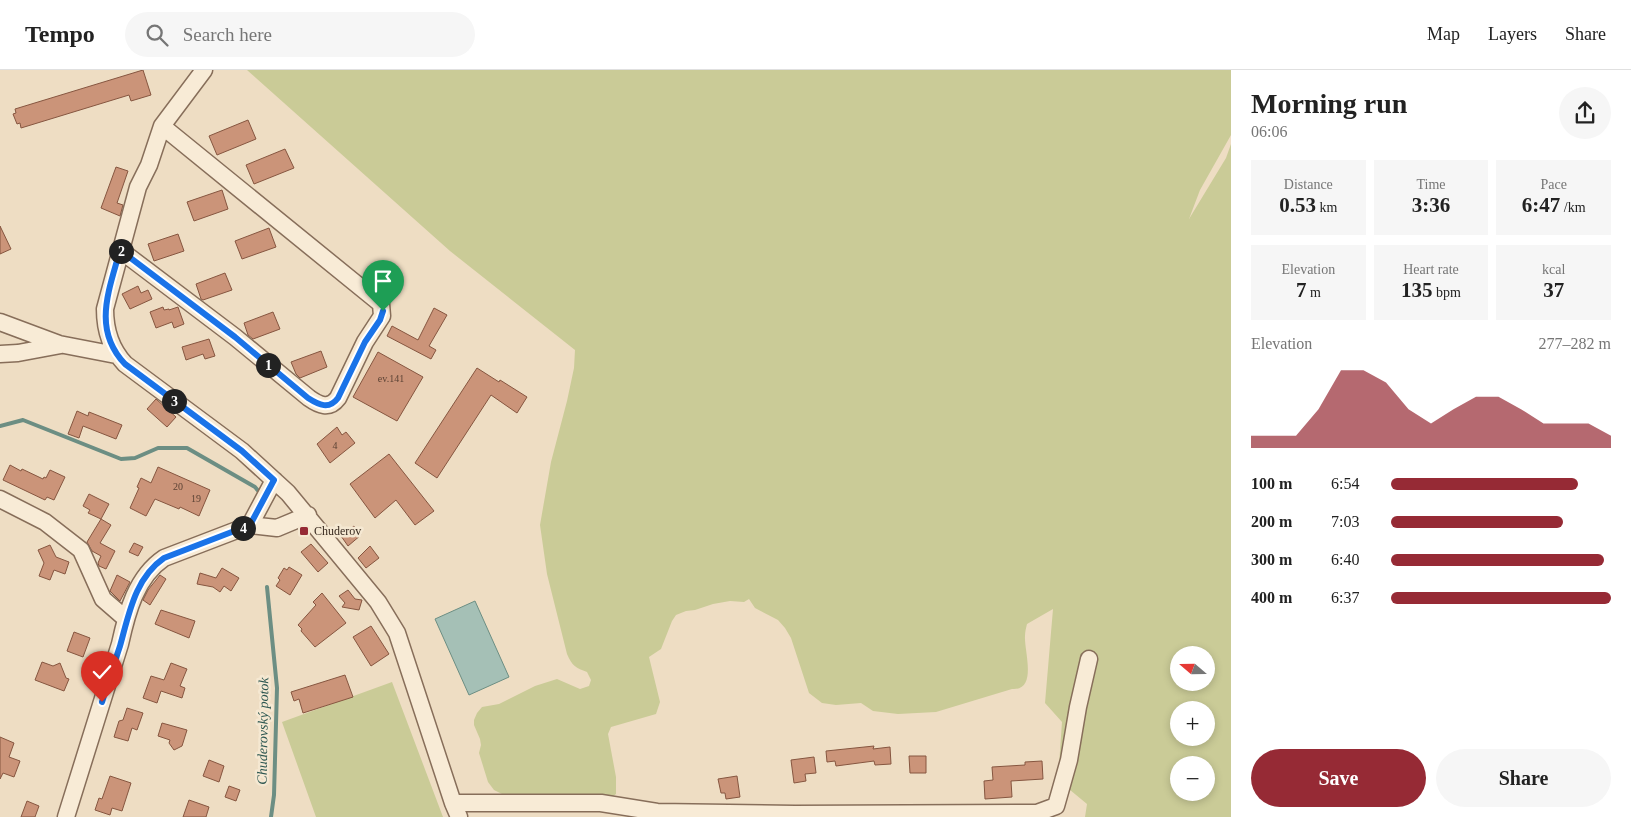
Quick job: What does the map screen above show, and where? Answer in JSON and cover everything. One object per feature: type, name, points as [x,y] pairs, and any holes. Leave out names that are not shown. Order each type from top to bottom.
[{"type":"street","points":[[204,70],[162,126],[150,165],[138,187],[105,309],[105,325],[109,340],[116,355],[125,364],[242,451],[271,486],[288,493],[378,602],[397,634],[456,810],[601,803],[657,812],[796,814],[1037,813],[1056,806],[1069,760],[1089,659]]},
{"type":"street","points":[[120,250],[235,337],[308,398],[320,405],[327,406],[334,403],[338,398],[365,342],[382,316],[381,304],[371,295],[324,259],[162,126]]},
{"type":"street","points":[[0,322],[61,345],[116,355]]},
{"type":"street","points":[[0,354],[18,353],[61,345]]},
{"type":"street","points":[[264,526],[259,507],[271,486]]},
{"type":"street","points":[[0,499],[45,522],[81,550],[103,599],[126,619]]},
{"type":"street","points":[[66,817],[120,644],[126,619],[138,589],[153,566],[164,558],[264,526],[308,515]]},
{"type":"green space","points":[[247,70],[1231,70],[1231,135],[1200,190],[1189,219],[1226,158],[1231,144],[1231,817],[1085,817],[1087,804],[1058,780],[1062,722],[1045,703],[1053,609],[1027,624],[1025,636],[1028,669],[1025,684],[1020,688],[936,712],[898,714],[873,711],[861,703],[836,705],[822,703],[809,693],[791,638],[785,628],[778,620],[755,608],[749,599],[744,602],[730,601],[686,611],[676,615],[661,649],[649,657],[660,702],[656,714],[611,727],[608,734],[616,777],[616,794],[606,801],[529,799],[504,795],[494,790],[488,782],[479,753],[480,739],[474,725],[477,713],[482,707],[499,704],[535,686],[557,679],[580,689],[589,686],[591,680],[587,672],[577,668],[567,654],[547,574],[540,525],[551,462],[574,368],[575,350],[450,251]]},
{"type":"green space","points":[[392,682],[443,817],[316,817],[282,722]]},
{"type":"shaded area","points":[[475,601],[509,677],[469,695],[435,619]]},
{"type":"building","points":[[143,70],[151,95],[131,101],[129,95],[21,128],[20,123],[17,124],[13,114],[16,113],[15,109]]},
{"type":"building","points":[[248,120],[256,139],[217,155],[209,136]]},
{"type":"building","points":[[285,149],[294,168],[254,184],[246,165]]},
{"type":"building","points":[[116,167],[128,171],[117,203],[123,205],[120,216],[101,208]]},
{"type":"building","points":[[222,190],[228,209],[194,221],[187,202]]},
{"type":"building","points":[[0,226],[11,249],[0,254]]},
{"type":"building","points":[[269,228],[276,247],[242,259],[235,241]]},
{"type":"building","points":[[178,234],[184,251],[154,261],[148,244]]},
{"type":"building","points":[[225,273],[232,290],[203,300],[201,299],[196,284]]},
{"type":"building","points":[[138,286],[141,293],[148,290],[152,299],[130,309],[122,294]]},
{"type":"building","points":[[163,307],[164,310],[169,310],[178,307],[184,324],[174,328],[172,322],[156,328],[150,312]]},
{"type":"building","points":[[434,308],[447,315],[429,346],[436,350],[431,359],[387,336],[392,326],[418,340]]},
{"type":"building","points":[[273,312],[280,329],[253,339],[248,335],[244,323]]},
{"type":"building","points":[[209,339],[215,356],[205,359],[203,354],[186,360],[182,347]]},
{"type":"building","points":[[321,351],[327,367],[300,378],[296,374],[291,362]]},
{"type":"building","points":[[378,352],[423,377],[397,421],[353,397]]},
{"type":"building","points":[[477,368],[527,397],[517,413],[491,395],[437,478],[415,463]]},
{"type":"building","points":[[156,399],[176,417],[167,427],[147,409]]},
{"type":"building","points":[[77,411],[88,416],[89,412],[122,425],[116,439],[83,426],[79,438],[68,434]]},
{"type":"building","points":[[337,427],[342,435],[346,432],[355,443],[330,463],[317,444]]},
{"type":"building","points":[[389,454],[434,511],[415,525],[396,500],[375,518],[350,484]]},
{"type":"building","points":[[10,465],[43,479],[44,477],[46,478],[50,470],[65,477],[54,500],[47,497],[45,500],[3,480]]},
{"type":"building","points":[[158,467],[210,490],[199,516],[180,507],[179,509],[155,499],[146,516],[130,508],[139,488],[137,487],[141,478],[151,483]]},
{"type":"building","points":[[89,494],[109,504],[101,519],[88,513],[90,510],[83,506]]},
{"type":"building","points":[[101,519],[111,525],[100,543],[115,551],[106,569],[99,566],[98,563],[101,556],[92,551],[87,542]]},
{"type":"building","points":[[354,526],[361,535],[348,546],[341,536]]},
{"type":"building","points":[[134,543],[143,547],[138,556],[129,552]]},
{"type":"building","points":[[311,544],[328,563],[318,572],[301,552]]},
{"type":"building","points":[[50,545],[56,557],[69,562],[65,574],[54,570],[50,580],[39,576],[44,563],[38,550]]},
{"type":"building","points":[[370,546],[379,558],[366,568],[358,558]]},
{"type":"building","points":[[289,567],[302,575],[290,595],[276,586],[284,568],[287,570]]},
{"type":"building","points":[[222,568],[239,578],[231,591],[224,586],[220,592],[213,587],[197,584],[200,573],[216,578]]},
{"type":"building","points":[[117,575],[130,582],[120,601],[110,591]]},
{"type":"building","points":[[160,575],[166,579],[150,605],[143,600]]},
{"type":"building","points":[[348,590],[355,599],[362,600],[359,610],[342,607],[345,603],[339,596]]},
{"type":"building","points":[[322,593],[346,623],[315,647],[298,625],[316,605],[313,602]]},
{"type":"building","points":[[161,610],[195,621],[189,638],[155,624]]},
{"type":"building","points":[[371,626],[389,654],[371,666],[353,637]]},
{"type":"building","points":[[74,632],[90,638],[83,657],[67,651]]},
{"type":"building","points":[[42,662],[53,666],[60,663],[66,678],[69,679],[64,691],[35,680]]},
{"type":"building","points":[[171,663],[187,669],[180,686],[185,688],[182,698],[161,691],[157,703],[143,698],[151,676],[164,680]]},
{"type":"building","points":[[345,675],[353,697],[303,713],[299,699],[294,701],[291,692]]},
{"type":"building","points":[[127,708],[143,713],[137,730],[132,728],[128,741],[114,737],[119,721],[123,720]]},
{"type":"building","points":[[162,723],[187,730],[182,746],[174,750],[169,743],[170,740],[158,736]]},
{"type":"building","points":[[0,737],[14,743],[9,757],[20,761],[14,777],[3,773],[0,779]]},
{"type":"building","points":[[874,746],[873,749],[890,747],[891,764],[875,765],[874,761],[836,766],[835,761],[827,762],[826,751]]},
{"type":"building","points":[[909,756],[926,756],[926,773],[910,773]]},
{"type":"building","points":[[814,757],[816,773],[805,774],[806,781],[794,783],[791,760]]},
{"type":"building","points":[[209,760],[224,766],[219,782],[203,776]]},
{"type":"building","points":[[1042,761],[1043,779],[1011,781],[1012,797],[985,799],[984,781],[993,780],[992,767],[1025,765],[1025,762]]},
{"type":"building","points":[[110,776],[131,783],[122,811],[112,808],[110,815],[95,810],[99,798],[102,799]]},
{"type":"building","points":[[737,776],[740,797],[726,799],[725,793],[721,793],[718,779]]},
{"type":"building","points":[[229,786],[240,790],[236,801],[225,797]]},
{"type":"building","points":[[189,800],[209,807],[206,817],[183,817]]},
{"type":"building","points":[[27,801],[39,806],[35,817],[21,817]]},
{"type":"waterway","name":"Chuderovský potok","points":[[0,426],[23,420],[121,459],[135,458],[158,448],[187,448],[255,487],[261,494]]},
{"type":"waterway","name":"Chuderovský potok","points":[[267,587],[277,688],[274,795],[271,817]]},
{"type":"place","name":"Chuderov","points":[[304,531]]},
{"type":"route","points":[[102,702],[126,619],[138,589],[153,566],[164,558],[250,525],[274,480],[242,451],[125,364],[116,355],[105,325],[105,309],[120,250],[235,337],[308,398],[320,405],[327,406],[334,403],[338,398],[365,342],[380,320],[383,311]]}]
